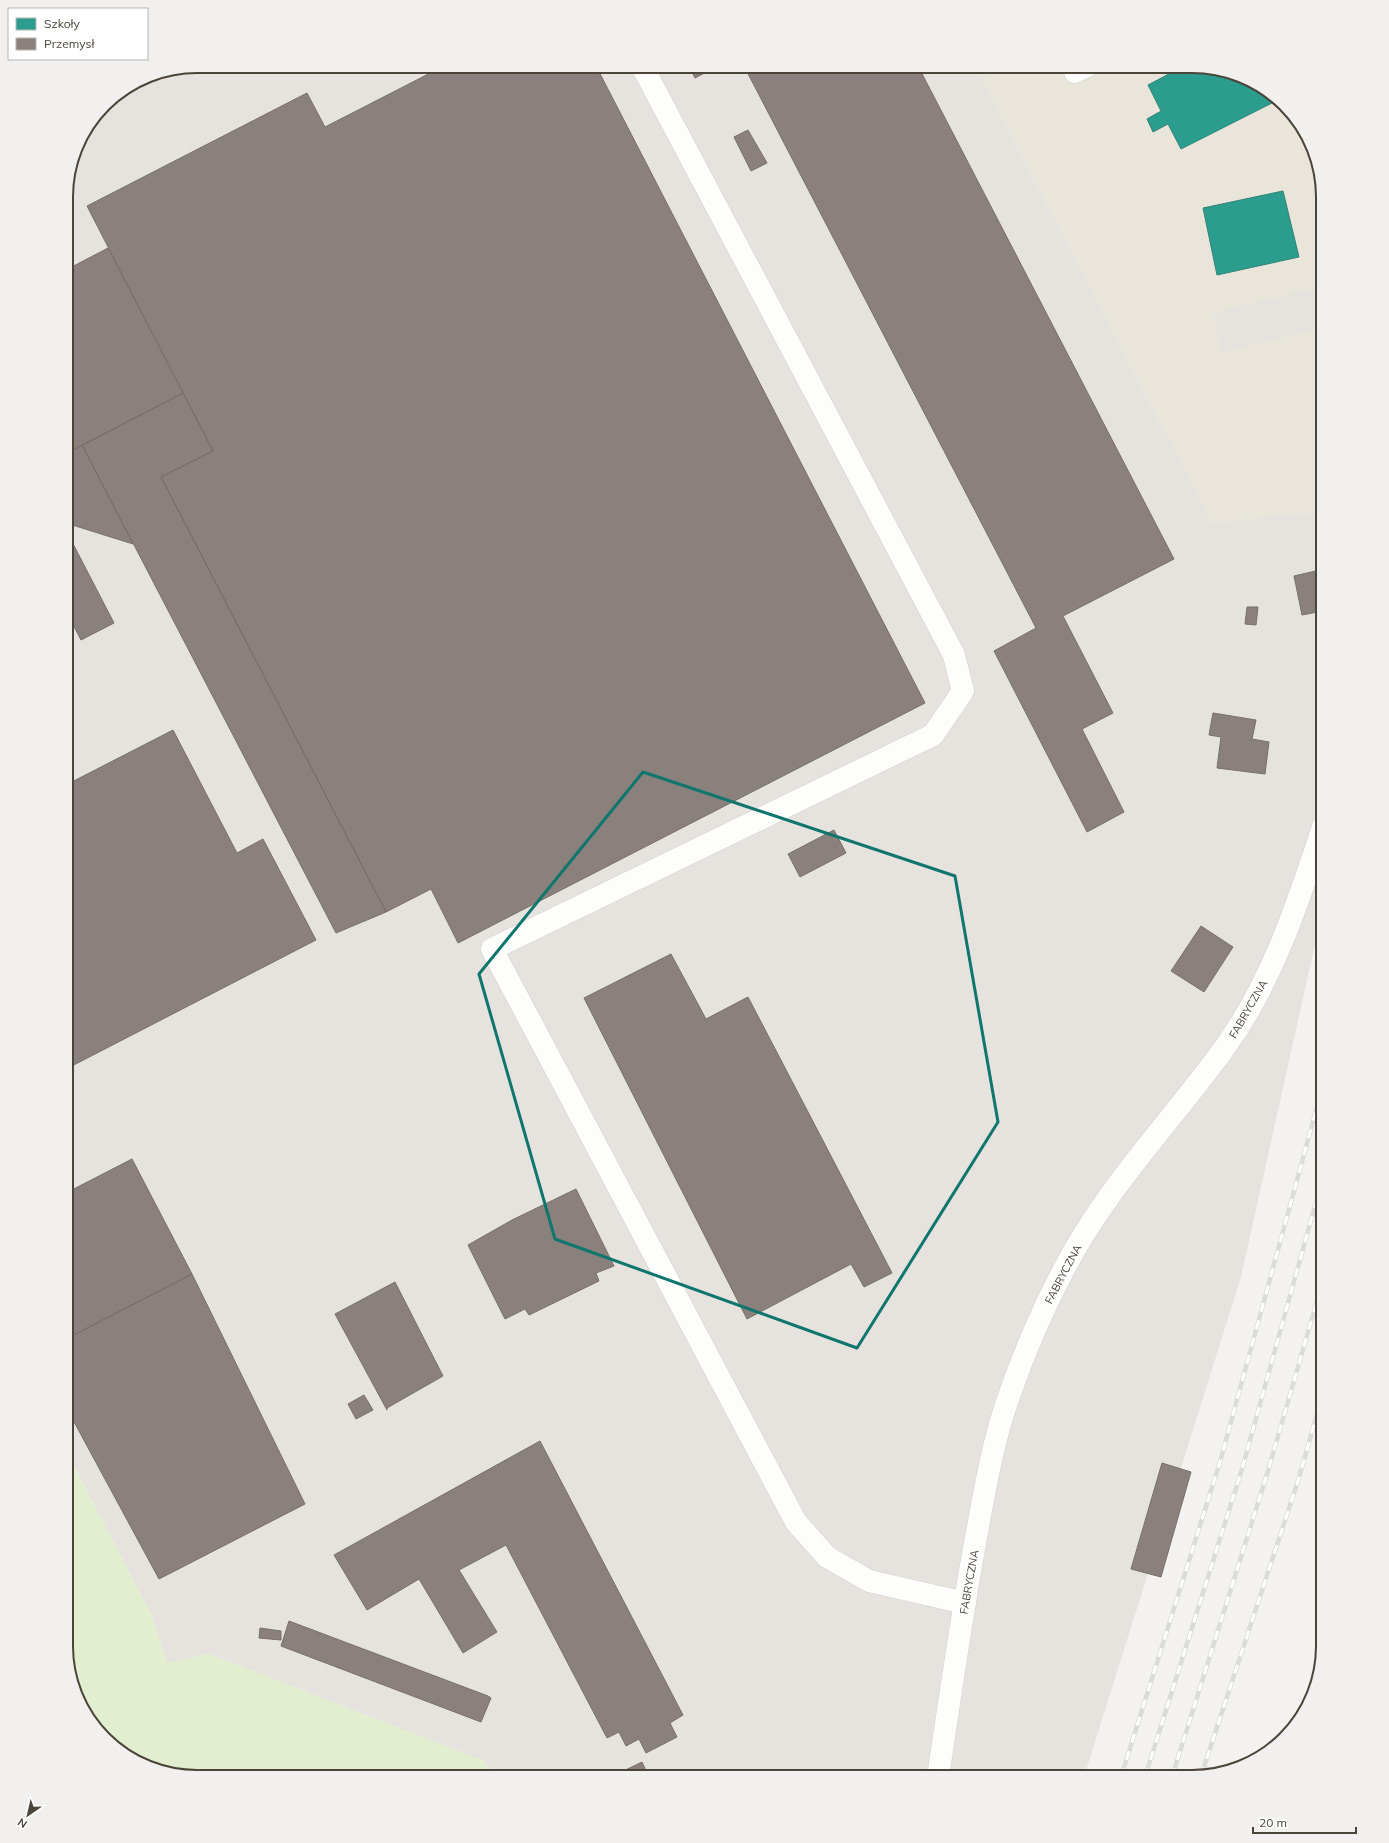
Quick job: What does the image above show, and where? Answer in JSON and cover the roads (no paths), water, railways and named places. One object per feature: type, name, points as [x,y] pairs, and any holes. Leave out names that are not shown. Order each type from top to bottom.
[{"type":"street","points":[[646,73],[954,655],[963,691],[933,735],[492,949],[796,1522],[827,1557],[869,1581],[965,1604]]},
{"type":"street","name":"FABRYCZNA","points":[[939,1770],[984,1490],[1009,1396],[1030,1340],[1064,1269],[1095,1215],[1133,1163],[1224,1049],[1245,1016],[1285,937],[1316,847]]},
{"type":"railway","points":[[1123,1770],[1220,1462],[1316,1111]]},
{"type":"railway","points":[[1147,1770],[1242,1469],[1316,1202]]},
{"type":"railway","points":[[1174,1770],[1268,1471],[1316,1304]]},
{"type":"railway","points":[[1203,1769],[1298,1481],[1316,1418]]}]
